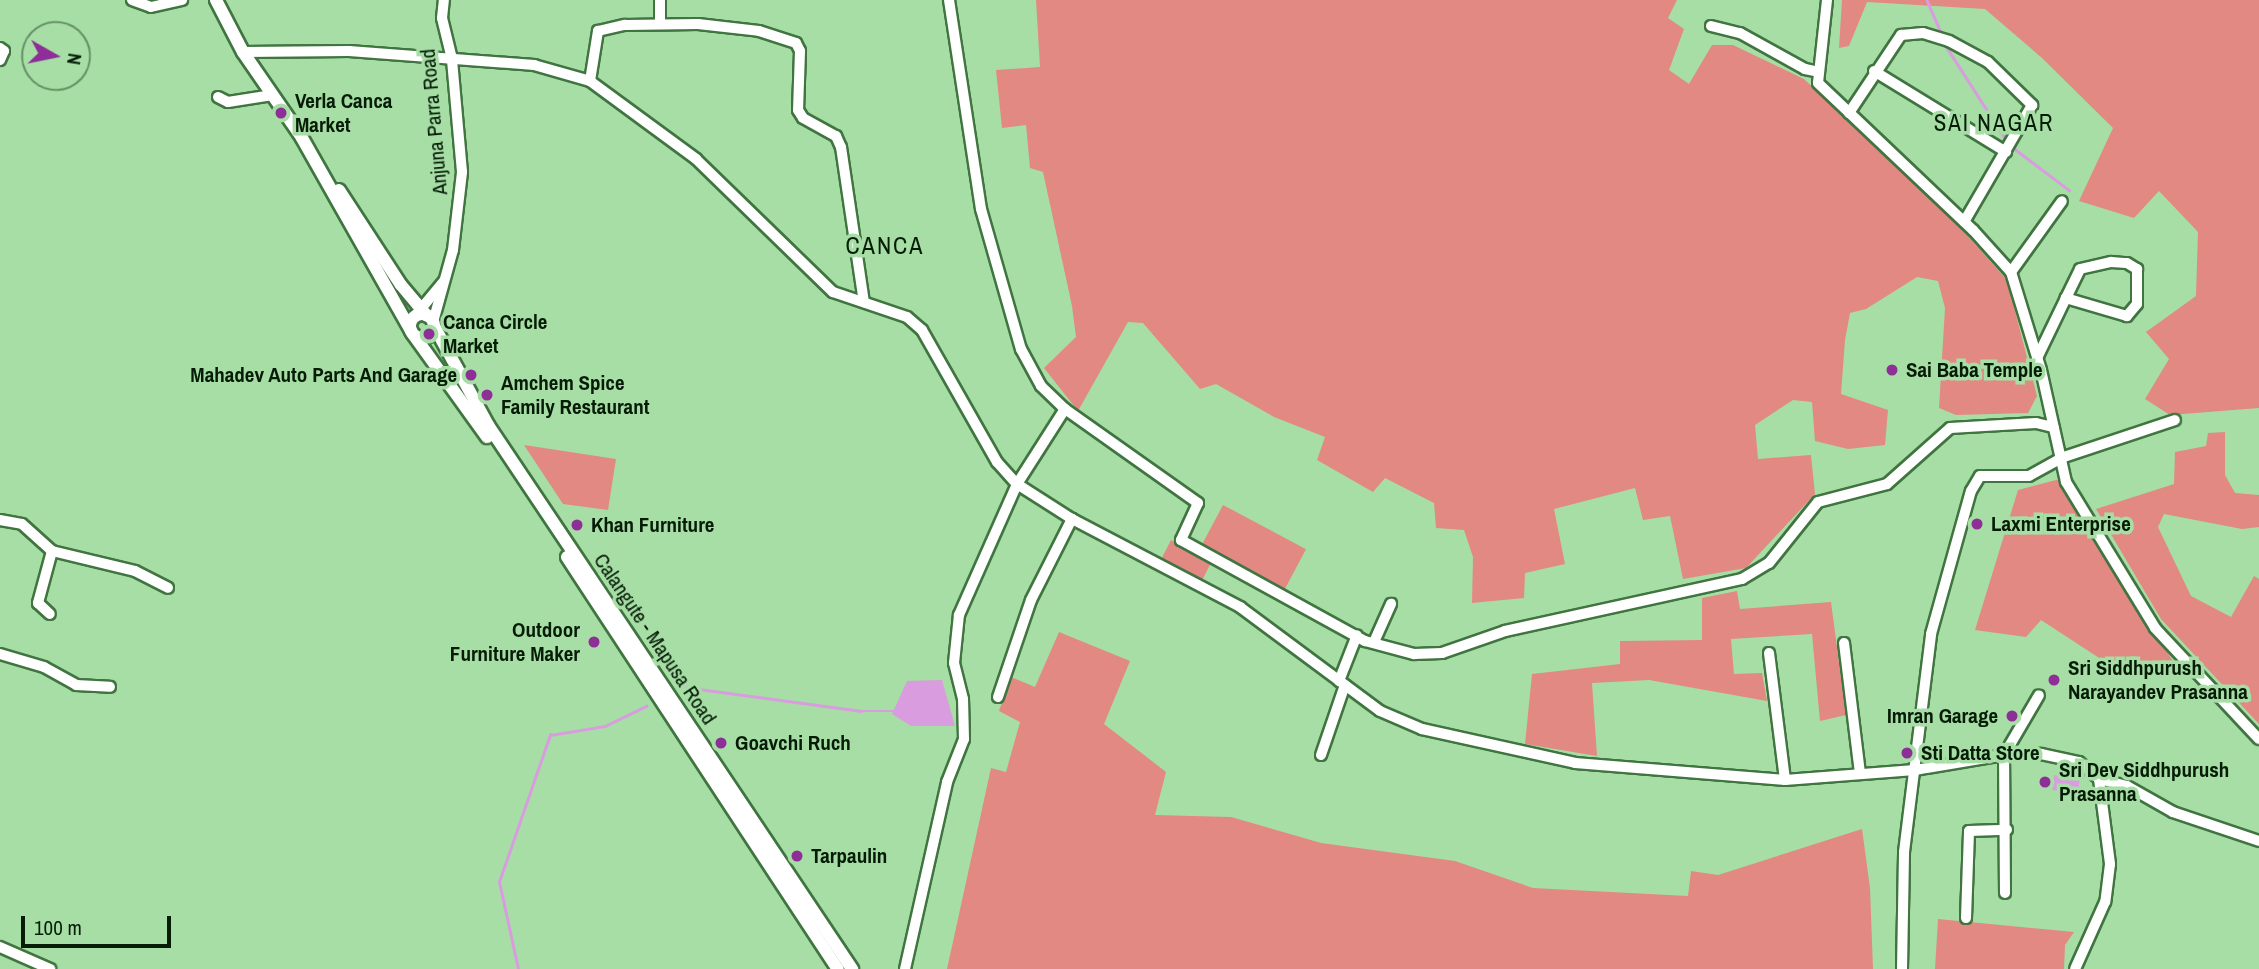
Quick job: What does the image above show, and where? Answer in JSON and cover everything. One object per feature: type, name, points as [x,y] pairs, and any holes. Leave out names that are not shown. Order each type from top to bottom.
[{"type":"main road","name":"Calangute - Mapusa Road","points":[[216,0],[357,222],[426,317],[488,425],[852,969]]},
{"type":"main road","name":"Calangute - Mapusa Road","points":[[248,52],[412,333],[484,431],[838,969]]},
{"type":"main road","points":[[426,317],[427,337],[412,333],[426,317]]},
{"type":"street","points":[[132,0],[150,7],[182,0]]},
{"type":"street","name":"Anjuna Parra Road","points":[[426,317],[445,281],[460,208],[462,172],[452,59],[442,18],[444,0]]},
{"type":"street","points":[[660,0],[660,22]]},
{"type":"street","points":[[949,0],[981,209],[1021,349],[1041,386],[1065,409],[1198,503],[1181,540],[1374,642],[1414,654],[1442,653],[1505,631],[1742,579],[1769,563],[1818,502],[1887,484],[1950,428],[2036,423],[2054,427]]},
{"type":"street","points":[[1826,0],[1818,83],[1964,222],[2011,272],[2037,358],[2066,482],[2155,628],[2259,739]]},
{"type":"street","points":[[590,81],[598,31],[660,22],[759,31],[796,43],[800,51],[798,110],[803,118],[836,136],[841,147],[864,302]]},
{"type":"street","points":[[1711,26],[1740,33],[1805,69],[1819,72]]},
{"type":"street","points":[[1850,113],[1874,71],[1901,35],[1923,33],[1949,41],[1988,62],[2032,105],[1964,222]]},
{"type":"street","points":[[0,48],[4,51],[0,60]]},
{"type":"street","points":[[248,52],[349,51],[534,65],[590,81],[696,159],[834,292],[907,317],[922,330],[997,462],[1017,484],[1072,519],[1240,607],[1380,711],[1422,729],[1575,763],[1785,780],[1915,770],[2004,755],[2041,754],[2079,762],[2099,779],[2127,786],[2173,811],[2259,841]]},
{"type":"street","points":[[1874,71],[2006,152]]},
{"type":"street","points":[[218,97],[228,102],[272,95]]},
{"type":"street","points":[[2011,272],[2062,201]]},
{"type":"street","points":[[2037,358],[2080,269],[2111,262],[2127,263],[2137,269],[2137,304],[2127,316],[2066,298]]},
{"type":"street","points":[[426,317],[445,281]]},
{"type":"street","points":[[905,969],[947,782],[964,739],[963,699],[954,663],[959,615],[1017,484],[1065,409]]},
{"type":"street","points":[[1902,969],[1904,852],[1931,634],[1972,491],[1980,476],[2029,475],[2061,458],[2175,420]]},
{"type":"street","points":[[998,697],[1031,600],[1072,519]]},
{"type":"street","points":[[0,520],[22,524],[52,551],[135,571],[168,588]]},
{"type":"street","points":[[50,614],[38,603],[52,551]]},
{"type":"street","points":[[1374,642],[1391,604]]},
{"type":"street","points":[[1321,755],[1357,635]]},
{"type":"street","points":[[1844,643],[1860,774]]},
{"type":"street","points":[[1769,653],[1785,780]]},
{"type":"street","points":[[0,654],[44,667],[76,685],[110,687]]},
{"type":"street","points":[[2005,893],[2007,830],[2004,755],[2039,695]]},
{"type":"street","points":[[2075,969],[2105,902],[2110,864],[2099,779]]},
{"type":"street","points":[[1966,918],[1969,831],[2007,830]]},
{"type":"street","points":[[0,947],[50,969]]},
{"type":"shaded area","points":[[1036,0],[1677,0],[1668,18],[1684,29],[1669,70],[1689,84],[1712,45],[1733,45],[1804,79],[1950,216],[2007,280],[2037,396],[2028,413],[1956,415],[1939,408],[1945,308],[1938,281],[1917,277],[1866,309],[1850,313],[1841,394],[1888,410],[1885,445],[1848,449],[1815,441],[1812,402],[1793,400],[1755,425],[1758,459],[1811,455],[1815,494],[1746,568],[1683,579],[1670,516],[1643,520],[1635,488],[1554,509],[1565,564],[1525,573],[1524,598],[1472,603],[1473,557],[1464,530],[1436,528],[1434,503],[1385,478],[1373,492],[1317,460],[1325,437],[1274,417],[1216,384],[1200,389],[1143,323],[1128,322],[1078,411],[1044,368],[1076,337],[1072,306],[1043,172],[1030,168],[1026,125],[1002,128],[996,70],[1040,67]]},
{"type":"shaded area","points":[[1842,0],[2259,0],[2259,408],[2170,415],[2145,399],[2169,359],[2146,332],[2196,296],[2198,232],[2159,191],[2134,218],[2079,201],[2113,128],[2042,58],[1985,9],[1867,2],[1849,46],[1839,48]]},
{"type":"shaded area","points":[[2225,432],[2225,475],[2235,493],[2259,495],[2259,527],[2242,529],[2164,514],[2158,527],[2191,596],[2231,617],[2254,576],[2259,579],[2259,724],[2161,619],[2096,509],[2174,484],[2175,452],[2206,446],[2208,433]]},
{"type":"shaded area","points":[[524,445],[616,459],[608,510],[563,504]]},
{"type":"shaded area","points":[[2060,479],[2174,663],[2165,678],[2113,667],[2041,620],[2026,637],[1975,630],[2018,490]]},
{"type":"shaded area","points":[[1223,505],[1306,549],[1284,591],[1201,546]]},
{"type":"shaded area","points":[[1171,540],[1212,561],[1202,580],[1161,559]]},
{"type":"shaded area","points":[[1737,591],[1740,609],[1831,602],[1846,715],[1820,721],[1812,634],[1731,639],[1734,674],[1762,673],[1767,701],[1649,680],[1592,683],[1597,756],[1525,744],[1532,674],[1620,664],[1620,641],[1702,640],[1702,598]]},
{"type":"shaded area","points":[[1059,632],[1130,661],[1104,724],[1166,772],[1155,815],[1231,817],[1321,843],[1455,861],[1533,888],[1688,896],[1691,871],[1718,875],[1862,829],[1870,888],[1873,969],[947,969],[991,768],[1006,772],[1020,722],[999,711],[1011,677],[1035,687]]},
{"type":"shaded area","points":[[942,680],[955,726],[911,726],[892,714],[907,681]]},
{"type":"shaded area","points":[[2054,775],[2080,778],[2078,793],[2052,790]]},
{"type":"shaded area","points":[[1938,919],[2074,932],[2065,945],[2064,969],[1935,969]]},
{"type":"waterway","points":[[1927,0],[1943,37]]},
{"type":"waterway","points":[[1944,43],[2007,141]]},
{"type":"waterway","points":[[2011,146],[2069,190]]},
{"type":"waterway","points":[[684,687],[861,711],[896,711]]},
{"type":"waterway","points":[[518,969],[499,882],[550,735],[605,726],[646,706]]},
{"type":"place","name":"Verla Canca Market","points":[[281,113]]},
{"type":"place","name":"Canca Circle Market","points":[[429,334]]},
{"type":"place","name":"Sai Baba Temple","points":[[1892,370]]},
{"type":"place","name":"Mahadev Auto Parts And Garage","points":[[471,375]]},
{"type":"place","name":"Amchem Spice Family Restaurant","points":[[487,395]]},
{"type":"place","name":"Laxmi Enterprise","points":[[1977,524]]},
{"type":"place","name":"Khan Furniture","points":[[577,525]]},
{"type":"place","name":"Outdoor Furniture Maker","points":[[594,642]]},
{"type":"place","name":"Sri Siddhpurush Narayandev Prasanna","points":[[2054,680]]},
{"type":"place","name":"Imran Garage","points":[[2012,716]]},
{"type":"place","name":"Goavchi Ruch","points":[[721,743]]},
{"type":"place","name":"Sti Datta Store","points":[[1907,753]]},
{"type":"place","name":"Sri Dev Siddhpurush Prasanna","points":[[2045,782]]},
{"type":"place","name":"Tarpaulin","points":[[797,856]]},
{"type":"district","name":"SAI NAGAR","points":[[1994,123]]},
{"type":"district","name":"CANCA","points":[[885,246]]}]
